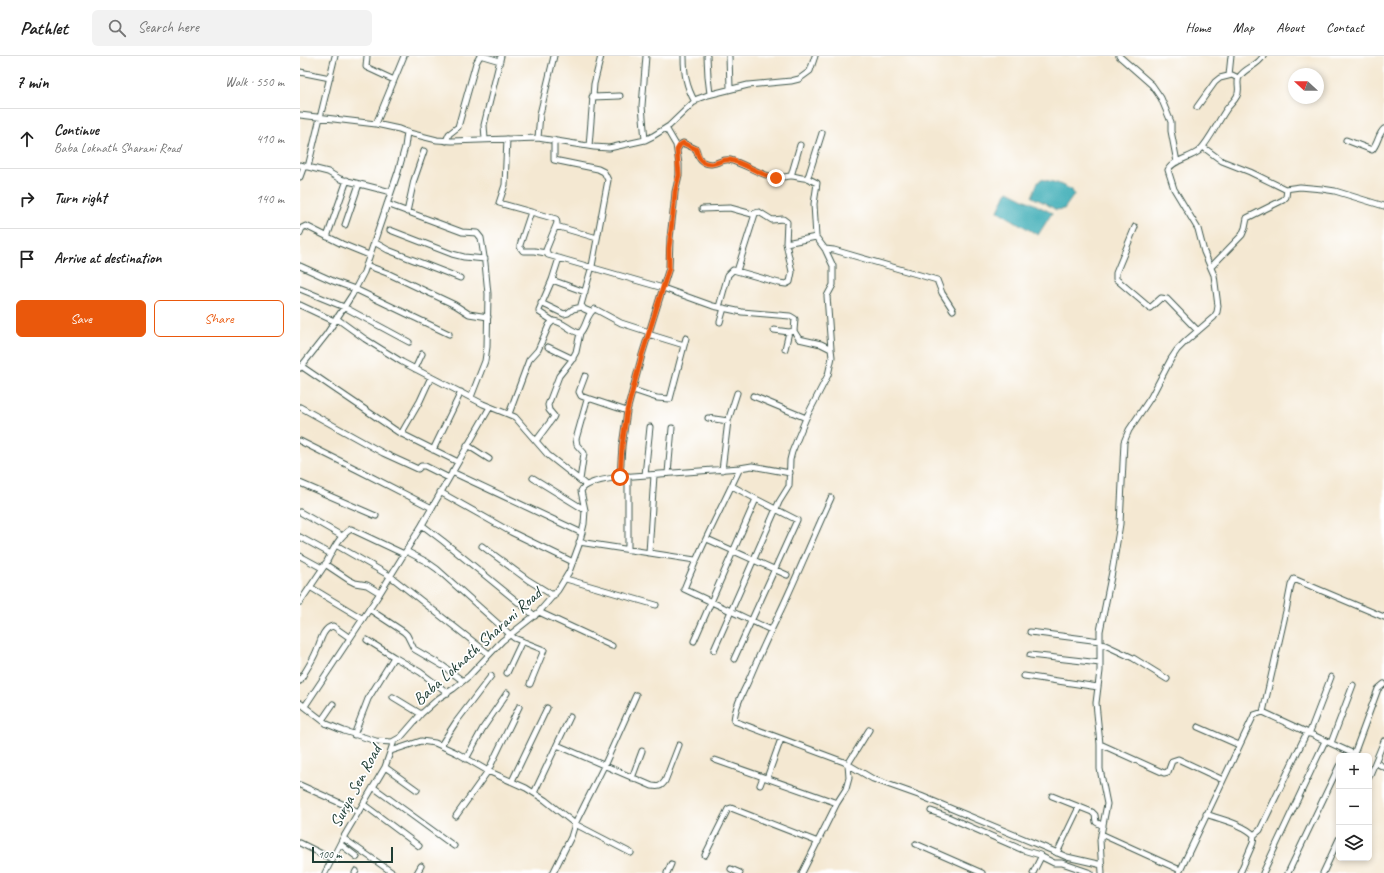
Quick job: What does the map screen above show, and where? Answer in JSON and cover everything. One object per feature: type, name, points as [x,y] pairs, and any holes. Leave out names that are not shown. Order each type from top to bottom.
[{"type":"street","points":[[300,177],[320,118],[335,56]]},
{"type":"street","points":[[367,56],[366,67],[394,80]]},
{"type":"street","points":[[376,124],[404,56]]},
{"type":"street","points":[[446,141],[449,134],[458,127],[476,63],[480,56]]},
{"type":"street","points":[[483,56],[501,58],[484,125],[485,139]]},
{"type":"street","points":[[538,138],[540,114],[554,56]]},
{"type":"street","points":[[589,146],[592,98],[601,56]]},
{"type":"street","points":[[645,140],[642,106],[646,56]]},
{"type":"street","points":[[684,56],[686,82],[695,102]]},
{"type":"street","points":[[707,56],[710,94]]},
{"type":"street","points":[[729,56],[730,88]]},
{"type":"street","points":[[300,115],[376,124],[446,141],[485,139],[507,142],[538,138],[609,148],[645,140],[666,128],[698,99],[710,94],[730,88],[799,79],[810,71],[816,56]]},
{"type":"street","points":[[1119,56],[1152,85],[1162,98],[1171,122],[1171,131],[1177,162]]},
{"type":"street","points":[[1229,75],[1230,56]]},
{"type":"street","points":[[1103,872],[1100,834],[1107,811],[1107,804],[1100,769],[1100,744],[1096,703],[1102,643],[1100,632],[1120,524],[1123,448],[1126,436],[1151,397],[1177,350],[1214,318],[1218,306],[1216,288],[1211,267],[1204,252],[1198,229],[1178,198],[1168,170],[1177,162],[1197,152],[1203,147],[1225,110],[1236,98],[1239,89],[1238,78],[1243,72],[1260,61],[1263,56]]},
{"type":"street","points":[[300,72],[330,78]]},
{"type":"street","points":[[1197,107],[1215,82],[1229,75],[1238,78]]},
{"type":"street","points":[[592,98],[620,96]]},
{"type":"street","points":[[620,477],[622,446],[627,411],[669,268],[669,248],[675,192],[679,175],[677,150],[672,137],[666,128]]},
{"type":"street","points":[[1346,140],[1372,150],[1375,147],[1382,130],[1384,130]]},
{"type":"street","points":[[407,132],[405,147],[366,265],[355,289],[344,307],[323,339],[301,367],[401,434],[458,462]]},
{"type":"street","points":[[807,178],[822,133]]},
{"type":"street","points":[[554,140],[553,157],[556,161],[593,167],[604,172],[608,184],[592,268],[582,307]]},
{"type":"street","points":[[507,142],[505,185],[499,203],[556,219],[556,226],[546,250],[546,254]]},
{"type":"street","points":[[677,150],[683,143],[696,149],[699,158],[706,162],[716,164],[724,160],[730,160],[745,165],[752,170],[773,177],[781,178],[791,176],[807,178],[817,183],[814,204],[816,237],[825,249],[833,266],[833,284],[827,296],[832,357],[825,382],[806,418],[790,460],[788,486],[776,509],[714,650]]},
{"type":"street","points":[[791,176],[800,145]]},
{"type":"street","points":[[1203,147],[1222,161],[1287,189],[1300,187],[1335,191],[1384,206]]},
{"type":"street","points":[[408,212],[414,180],[424,151]]},
{"type":"street","points":[[304,166],[328,172],[340,179],[391,192]]},
{"type":"street","points":[[327,236],[347,180]]},
{"type":"street","points":[[346,225],[359,184]]},
{"type":"street","points":[[1211,267],[1242,235],[1247,218],[1283,200],[1286,197],[1287,189]]},
{"type":"street","points":[[386,204],[462,232],[477,233],[481,238],[485,259],[488,317],[487,347],[485,361],[471,397]]},
{"type":"street","points":[[702,209],[730,208],[755,214],[762,213],[772,220],[785,219],[787,222],[786,243],[792,272],[791,280],[788,284],[779,283],[733,270],[728,275],[720,322]]},
{"type":"street","points":[[531,212],[520,245],[521,250],[525,252],[534,251],[546,254],[663,288],[722,308],[750,313],[790,316],[795,319],[785,349]]},
{"type":"street","points":[[737,271],[755,214]]},
{"type":"street","points":[[300,233],[302,228],[306,226],[369,255]]},
{"type":"street","points":[[556,226],[597,238]]},
{"type":"street","points":[[1135,227],[1116,273],[1116,280],[1150,308],[1161,298],[1167,299],[1198,331]]},
{"type":"street","points":[[390,230],[458,256],[485,259]]},
{"type":"street","points":[[786,243],[816,237]]},
{"type":"street","points":[[374,242],[388,250],[460,278]]},
{"type":"street","points":[[825,249],[834,250],[937,280],[942,293],[953,310]]},
{"type":"street","points":[[559,258],[552,280],[539,308],[539,312],[553,321],[560,322],[574,332],[580,333]]},
{"type":"street","points":[[366,265],[398,278],[455,305],[469,314],[488,317]]},
{"type":"street","points":[[300,266],[355,289],[449,334]]},
{"type":"street","points":[[552,280],[585,292]]},
{"type":"street","points":[[300,289],[344,307],[409,342]]},
{"type":"street","points":[[541,303],[564,314],[573,309],[582,307],[591,312]]},
{"type":"street","points":[[300,305],[335,319],[415,369],[490,407],[509,414],[518,420],[548,455],[586,485],[605,479],[628,476],[722,470],[752,466],[790,473]]},
{"type":"street","points":[[536,441],[554,416],[549,410],[548,405],[559,376],[573,359],[580,333],[584,328],[591,312],[595,309],[621,323],[684,345]]},
{"type":"street","points":[[509,414],[530,360],[538,350],[549,325],[553,321]]},
{"type":"street","points":[[774,330],[791,331],[799,339],[821,344],[832,349]]},
{"type":"street","points":[[633,390],[657,398],[670,399],[686,338]]},
{"type":"street","points":[[548,347],[573,359]]},
{"type":"street","points":[[415,369],[422,354]]},
{"type":"street","points":[[585,376],[579,392],[581,396],[627,411]]},
{"type":"street","points":[[401,434],[420,401],[431,377]]},
{"type":"street","points":[[433,450],[460,392]]},
{"type":"street","points":[[722,470],[728,421],[737,392]]},
{"type":"street","points":[[753,396],[806,418]]},
{"type":"street","points":[[580,480],[584,454],[577,445],[576,439],[586,403],[589,399]]},
{"type":"street","points":[[300,407],[383,453],[408,465],[418,469],[421,466],[425,466],[449,478]]},
{"type":"street","points":[[302,704],[350,638],[380,593],[422,525],[490,407]]},
{"type":"street","points":[[708,418],[728,421]]},
{"type":"street","points":[[645,475],[650,427]]},
{"type":"street","points":[[668,474],[672,428]]},
{"type":"street","points":[[300,441],[432,508]]},
{"type":"street","points":[[467,445],[489,459]]},
{"type":"street","points":[[740,468],[707,539],[695,560],[684,589],[771,630]]},
{"type":"street","points":[[452,472],[582,533]]},
{"type":"street","points":[[649,553],[654,474]]},
{"type":"street","points":[[628,476],[628,550]]},
{"type":"street","points":[[533,478],[585,510]]},
{"type":"street","points":[[300,483],[376,516]]},
{"type":"street","name":"Baba Loknath Sharani Road","points":[[394,741],[401,737],[421,714],[439,698],[463,681],[489,654],[537,614],[554,596],[566,578],[580,542],[585,520],[585,510],[581,491],[586,485]]},
{"type":"street","points":[[732,486],[797,520],[734,660]]},
{"type":"street","points":[[440,492],[511,532],[572,562]]},
{"type":"street","points":[[832,498],[740,699],[734,715],[734,721],[848,764],[872,779],[922,796],[1057,853],[1082,861],[1102,865]]},
{"type":"street","points":[[694,641],[756,499]]},
{"type":"street","points":[[300,512],[342,536]]},
{"type":"street","points":[[422,525],[537,614],[612,646]]},
{"type":"street","points":[[300,602],[302,595],[310,587],[342,536],[351,529],[432,565],[514,638],[544,650],[530,684]]},
{"type":"street","points":[[300,537],[331,554]]},
{"type":"street","points":[[707,539],[787,575]]},
{"type":"street","points":[[580,542],[695,560]]},
{"type":"street","points":[[336,545],[390,576],[489,654]]},
{"type":"street","points":[[482,546],[523,576],[554,596]]},
{"type":"street","points":[[300,556],[324,566],[355,583],[367,585],[380,593]]},
{"type":"street","points":[[566,578],[656,605]]},
{"type":"street","points":[[1263,712],[1291,585],[1294,579],[1335,595],[1384,617]]},
{"type":"street","points":[[310,587],[363,619]]},
{"type":"street","points":[[369,609],[404,632],[414,649],[443,666],[463,681]]},
{"type":"street","points":[[300,681],[317,651],[320,640],[329,627],[333,626],[350,638]]},
{"type":"street","points":[[1030,632],[1102,643],[1133,658],[1167,679]]},
{"type":"street","points":[[368,640],[394,658],[420,672],[448,693]]},
{"type":"street","points":[[507,673],[522,641]]},
{"type":"street","points":[[1030,655],[1100,663]]},
{"type":"street","points":[[354,735],[368,699],[394,658]]},
{"type":"street","points":[[441,746],[456,722],[491,676]]},
{"type":"street","points":[[1024,676],[1098,688]]},
{"type":"street","points":[[1240,873],[1253,843],[1254,835],[1260,830],[1308,733],[1331,677]]},
{"type":"street","points":[[1100,834],[1179,871],[1254,715],[1263,712],[1354,754],[1378,689],[1384,684]]},
{"type":"street","points":[[1331,743],[1353,685]]},
{"type":"street","points":[[466,759],[483,728],[507,693]]},
{"type":"street","points":[[553,873],[636,695]]},
{"type":"street","points":[[393,697],[421,714]]},
{"type":"street","name":"Surya Sen Road","points":[[302,704],[327,724],[354,735],[376,741],[394,741],[385,767],[343,838],[325,873]]},
{"type":"street","points":[[322,720],[333,704]]},
{"type":"street","points":[[456,816],[488,771],[519,707]]},
{"type":"street","points":[[512,782],[547,708]]},
{"type":"street","points":[[534,793],[570,717]]},
{"type":"street","points":[[1198,727],[1239,745]]},
{"type":"street","points":[[802,873],[837,803],[846,789],[849,778],[848,764],[868,730]]},
{"type":"street","points":[[760,785],[765,777],[781,739]]},
{"type":"street","points":[[391,751],[421,741],[435,743],[534,793],[575,824],[631,852]]},
{"type":"street","points":[[1263,873],[1325,741]]},
{"type":"street","points":[[1372,771],[1384,741]]},
{"type":"street","points":[[1100,744],[1164,773],[1168,772],[1172,761],[1178,759],[1223,780]]},
{"type":"street","points":[[557,745],[632,778],[658,787],[662,785],[679,745]]},
{"type":"street","points":[[632,778],[642,751]]},
{"type":"street","points":[[715,760],[837,803]]},
{"type":"street","points":[[1376,763],[1384,767]]},
{"type":"street","points":[[385,767],[417,790]]},
{"type":"street","points":[[1288,873],[1336,772]]},
{"type":"street","points":[[300,785],[358,812]]},
{"type":"street","points":[[373,787],[454,846]]},
{"type":"street","points":[[1052,796],[1094,814],[1096,822],[1103,826]]},
{"type":"street","points":[[363,804],[419,846]]},
{"type":"street","points":[[1057,853],[1079,807]]},
{"type":"street","points":[[705,855],[728,809],[731,808],[818,842]]},
{"type":"street","points":[[931,810],[1042,856],[1054,863],[1062,863],[1091,873]]},
{"type":"street","points":[[1206,814],[1241,827],[1254,835]]},
{"type":"street","points":[[343,838],[393,873]]},
{"type":"street","points":[[300,842],[332,859]]},
{"type":"street","points":[[340,844],[357,857]]},
{"type":"street","points":[[916,844],[982,873]]},
{"type":"street","points":[[1323,873],[1336,845]]},
{"type":"street","points":[[1032,873],[1042,856]]},
{"type":"street","points":[[667,873],[671,864]]},
{"type":"street","points":[[417,873],[421,866]]},
{"type":"street","points":[[731,869],[740,873]]},
{"type":"water","points":[[1041,179],[1057,183],[1072,190],[1074,195],[1064,209],[1056,210],[1032,197],[1037,184]]},
{"type":"water","points":[[1008,191],[1052,213],[1038,235],[998,211]]},
{"type":"route","points":[[620,477],[622,446],[627,411],[642,355],[669,268],[670,238],[675,192],[679,175],[677,150],[683,143],[696,149],[699,158],[703,162],[716,164],[724,160],[730,160],[745,165],[752,170],[776,178]]}]
